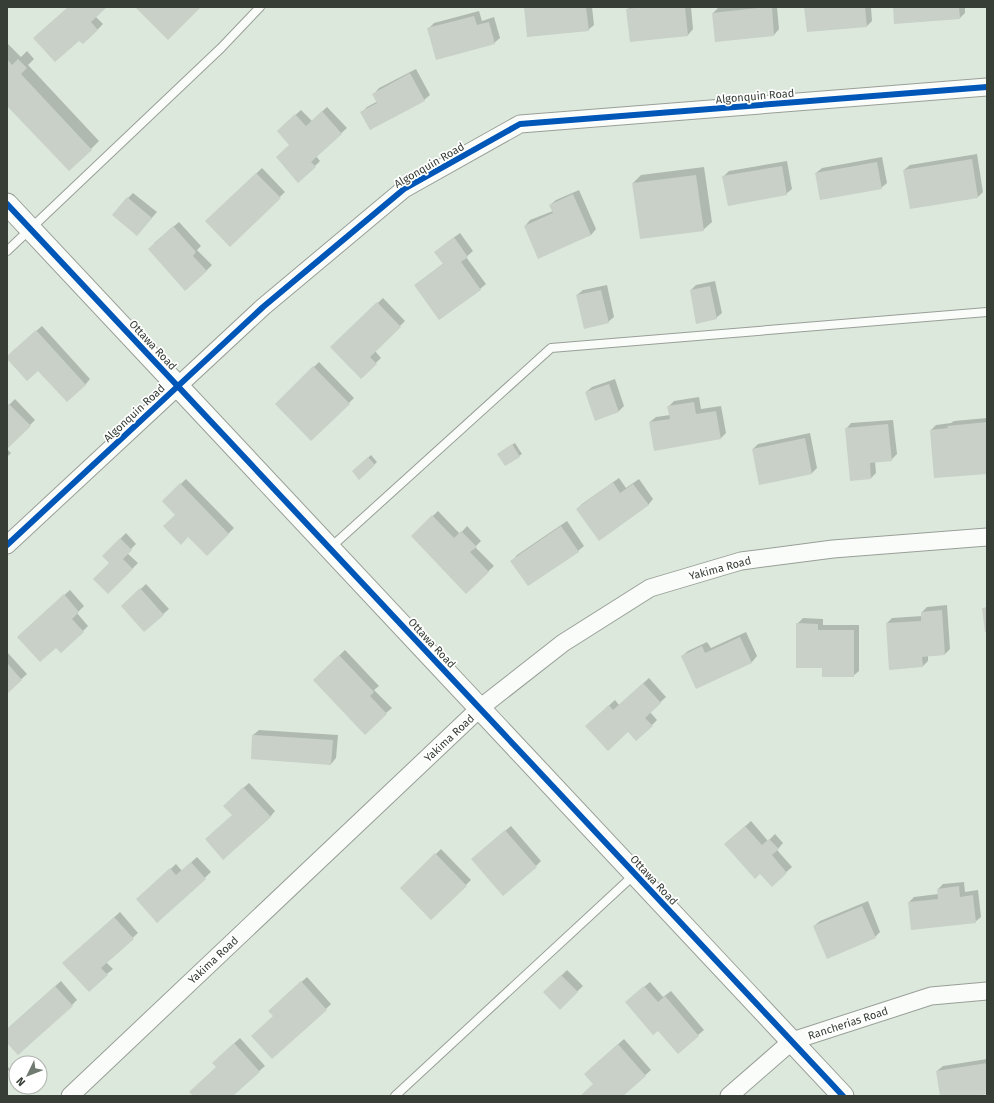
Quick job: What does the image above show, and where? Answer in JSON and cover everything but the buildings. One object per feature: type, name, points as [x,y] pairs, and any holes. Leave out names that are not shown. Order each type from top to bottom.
[{"type":"street","name":"Algonquin Road","points":[[7,545],[263,307],[404,189],[520,124],[987,87]]},
{"type":"street","name":"Ottawa Road","points":[[7,204],[843,1096]]},
{"type":"street","name":"Yakima Road","points":[[70,1096],[480,708],[563,643],[650,588],[740,560],[833,549],[987,538]]},
{"type":"street","name":"Rancherias Road","points":[[729,1096],[792,1041],[931,996],[987,991]]},
{"type":"lane","points":[[7,251],[221,48],[260,7]]},
{"type":"lane","points":[[330,548],[551,348],[987,312]]},
{"type":"lane","points":[[395,1096],[635,874]]},
{"type":"cycle path","points":[[7,545],[263,307],[404,189],[520,124],[987,87]]},
{"type":"cycle path","points":[[7,204],[843,1096]]}]
